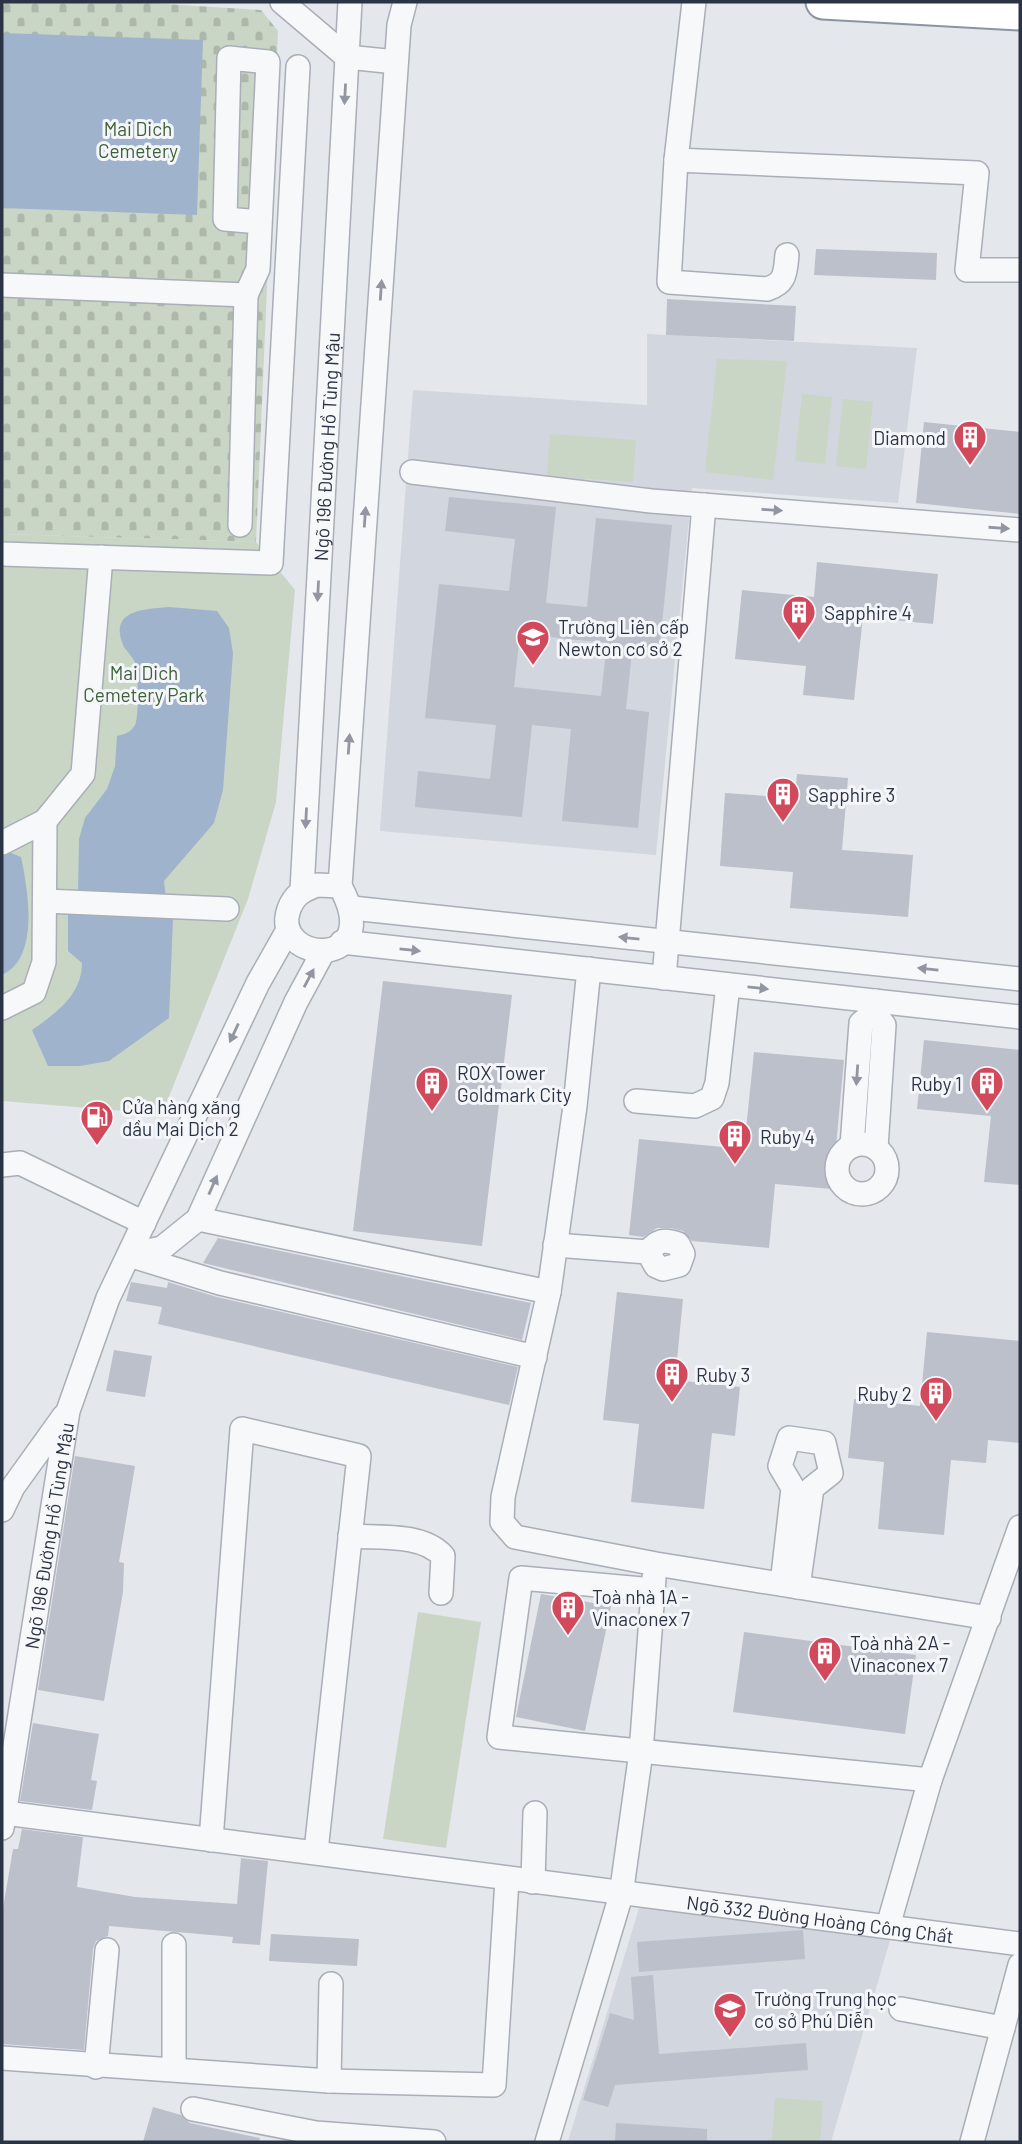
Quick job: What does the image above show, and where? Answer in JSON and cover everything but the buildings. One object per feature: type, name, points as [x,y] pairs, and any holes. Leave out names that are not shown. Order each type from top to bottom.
[{"type":"highway","points":[[823,2],[1020,13]]},
{"type":"street","points":[[282,2],[347,57],[396,62]]},
{"type":"street","name":"Ngõ 196 Đường Hồ Tùng Mậu","points":[[302,890],[350,2]]},
{"type":"street","points":[[129,1255],[162,1248],[198,1220],[296,1002],[333,947],[353,923],[352,908],[340,886],[396,62],[399,25],[405,2]]},
{"type":"street","points":[[694,2],[676,160],[669,282],[767,289],[779,286],[785,278],[787,256]]},
{"type":"street","points":[[240,525],[246,295],[258,270],[268,62],[229,58],[225,219],[260,222]]},
{"type":"street","points":[[2,554],[271,563],[298,67]]},
{"type":"street","points":[[676,160],[977,173],[967,271],[1020,270]]},
{"type":"street","points":[[2,285],[246,295]]},
{"type":"street","points":[[412,471],[704,505],[1020,530]]},
{"type":"street","points":[[664,978],[704,505]]},
{"type":"street","points":[[2,843],[45,821],[83,774],[101,557]]},
{"type":"street","points":[[2,1008],[34,992],[44,962],[45,821]]},
{"type":"street","points":[[340,886],[317,885],[302,890],[289,908],[288,930],[296,942],[309,950],[333,947],[589,970],[728,985],[875,1007],[959,1010],[1020,1017]]},
{"type":"street","points":[[45,901],[227,909]]},
{"type":"street","points":[[352,908],[1020,979]]},
{"type":"street","name":"Ngõ 196 Đường Hồ Tùng Mậu","points":[[3,1820],[68,1411],[107,1298],[258,983],[288,930]]},
{"type":"street","points":[[589,970],[575,1106],[549,1292],[503,1497],[502,1522],[515,1537],[656,1564],[989,1618]]},
{"type":"street","points":[[959,1010],[961,973]]},
{"type":"street","points":[[636,1101],[695,1106],[712,1098],[718,1083],[728,985]]},
{"type":"street","points":[[852,1146],[862,1023],[875,1007]]},
{"type":"street","points":[[875,1007],[884,1025],[876,1148],[886,1162],[886,1178],[874,1192],[858,1194],[843,1187],[836,1172],[840,1156],[852,1146],[860,1144],[876,1148]]},
{"type":"street","points":[[2,1165],[20,1163],[144,1223]]},
{"type":"street","points":[[198,1220],[549,1292]]},
{"type":"street","points":[[555,1245],[648,1252]]},
{"type":"street","points":[[129,1255],[220,1283],[535,1357]]},
{"type":"street","points":[[2,1510],[13,1487],[68,1411]]},
{"type":"street","points":[[211,1840],[242,1429],[359,1456],[316,1851]]},
{"type":"street","points":[[789,1438],[816,1439],[824,1443],[831,1473],[812,1488],[790,1586],[793,1488],[780,1466],[789,1438]]},
{"type":"street","points":[[888,1926],[930,1780],[1020,1527]]},
{"type":"street","points":[[350,1536],[420,1542],[435,1547],[443,1556],[441,1593]]},
{"type":"street","points":[[547,2142],[621,1895],[641,1752],[656,1564]]},
{"type":"street","points":[[653,1590],[521,1578],[499,1737],[930,1780]]},
{"type":"street","points":[[533,1882],[535,1813]]},
{"type":"street","name":"Ngõ 332 Đường Hoàng Công Chất","points":[[3,1820],[316,1851],[507,1880],[1020,1944]]},
{"type":"street","points":[[2,2058],[96,2067],[174,2069],[329,2081],[494,2085],[507,1880]]},
{"type":"street","points":[[174,1945],[174,2069]]},
{"type":"street","points":[[96,2067],[107,1950]]},
{"type":"street","points":[[972,2142],[1020,1965]]},
{"type":"street","points":[[329,2081],[331,1984]]},
{"type":"street","points":[[901,2009],[1003,2028]]},
{"type":"street","points":[[193,2109],[314,2138],[432,2142]]},
{"type":"shaded area","name":"Trường Liên cấp Newton cơ sở 2","points":[[647,334],[917,348],[898,503],[692,488],[656,855],[380,831],[413,390],[647,405]]},
{"type":"shaded area","name":"Trường Trung học cơ sở Phú Diễn","points":[[640,1905],[891,1937],[831,2142],[568,2141]]},
{"type":"green space","name":"Mai Dich Cemetery","points":[[2,2],[134,2],[261,10],[278,31],[256,542],[2,534]]},
{"type":"green space","points":[[717,359],[787,361],[773,480],[705,472]]},
{"type":"green space","points":[[802,394],[832,397],[825,464],[795,461]]},
{"type":"green space","points":[[843,399],[873,402],[866,469],[836,466]]},
{"type":"green space","points":[[550,434],[636,440],[633,482],[547,476]]},
{"type":"green space","name":"Mai Dich Cemetery Park","points":[[2,534],[256,542],[295,590],[276,802],[248,899],[162,1114],[2,1101]]},
{"type":"green space","points":[[418,1612],[481,1622],[446,1848],[383,1839]]},
{"type":"green space","points":[[775,2098],[823,2101],[820,2142],[772,2142]]},
{"type":"water","points":[[2,33],[203,40],[197,215],[2,208]]},
{"type":"water","points":[[169,607],[217,611],[229,628],[233,653],[223,790],[214,823],[164,881],[166,899],[78,893],[79,839],[85,818],[107,789],[115,766],[117,736],[129,731],[136,721],[136,665],[124,647],[120,625],[124,619],[139,611]]},
{"type":"water","points":[[6,851],[21,857],[28,922],[27,939],[22,954],[14,966],[2,975],[2,853]]},
{"type":"water","points":[[68,912],[173,918],[169,1018],[109,1061],[80,1066],[48,1066],[32,1030],[50,1017],[73,994],[81,974],[82,963],[68,951]]},
{"type":"place","name":"Diamond","points":[[970,467]]},
{"type":"place","name":"Sapphire 4","points":[[799,642]]},
{"type":"place","name":"Trường Liên cấp Newton cơ sở 2","points":[[533,667]]},
{"type":"place","name":"Sapphire 3","points":[[783,824]]},
{"type":"place","name":"ROX Tower Goldmark City","points":[[432,1113]]},
{"type":"place","name":"Ruby 1","points":[[987,1113]]},
{"type":"place","name":"Cửa hàng xăng dầu Mai Dịch 2","points":[[97,1147]]},
{"type":"place","name":"Ruby 4","points":[[735,1166]]},
{"type":"place","name":"Ruby 3","points":[[672,1404]]},
{"type":"place","name":"Ruby 2","points":[[936,1423]]},
{"type":"place","name":"Toà nhà 1A - Vinaconex 7","points":[[568,1637]]},
{"type":"place","name":"Toà nhà 2A - Vinaconex 7","points":[[825,1683]]},
{"type":"place","name":"Trường Trung học cơ sở Phú Diễn","points":[[730,2039]]}]
